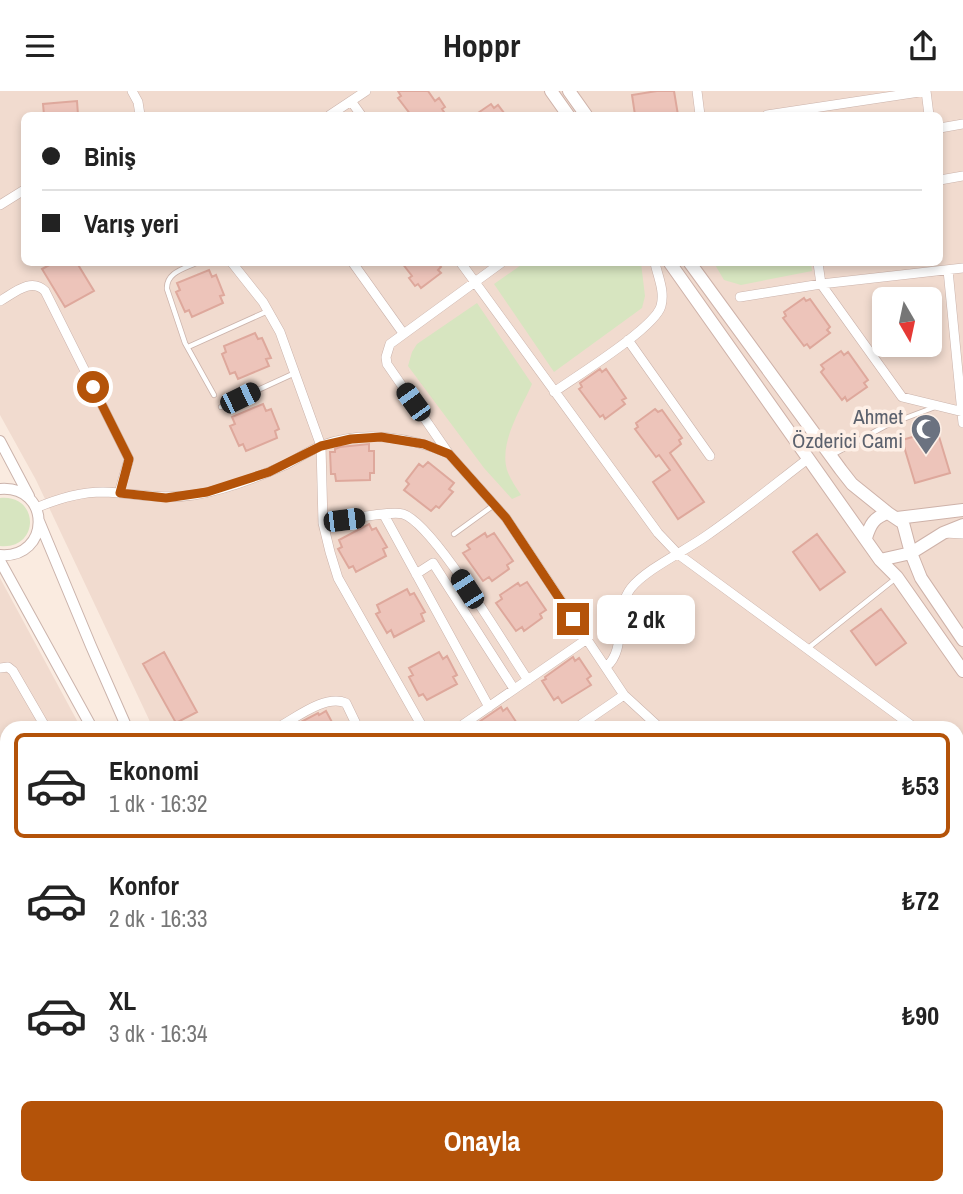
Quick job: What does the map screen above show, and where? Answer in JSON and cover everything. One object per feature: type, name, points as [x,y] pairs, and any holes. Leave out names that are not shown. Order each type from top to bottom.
[{"type":"main road","points":[[551,91],[566,112]]},
{"type":"main road","points":[[569,91],[584,112]]},
{"type":"main road","points":[[672,266],[880,560],[897,577],[963,671]]},
{"type":"main road","points":[[692,266],[852,484],[903,523],[921,578],[963,640]]},
{"type":"main road","points":[[866,538],[873,521],[893,515],[963,510]]},
{"type":"main road","points":[[880,560],[911,553],[943,533],[963,525]]},
{"type":"street","points":[[132,91],[140,112]]},
{"type":"street","points":[[334,112],[366,91]]},
{"type":"street","points":[[697,91],[700,112]]},
{"type":"street","points":[[787,112],[926,91],[929,112]]},
{"type":"street","points":[[351,101],[359,112]]},
{"type":"street","points":[[943,127],[963,124]]},
{"type":"street","points":[[943,179],[963,176]]},
{"type":"street","points":[[0,205],[21,192]]},
{"type":"street","points":[[234,266],[268,311],[283,338],[321,446],[324,523],[338,578],[419,721]]},
{"type":"street","points":[[355,266],[403,333]]},
{"type":"street","points":[[463,266],[658,533],[678,554],[905,721]]},
{"type":"street","points":[[496,266],[390,344],[387,364],[449,454],[506,518],[624,695],[652,721]]},
{"type":"street","points":[[554,392],[628,340],[658,314],[662,293],[657,266]]},
{"type":"street","points":[[818,266],[821,284],[902,397],[962,416],[948,270]]},
{"type":"street","points":[[740,297],[821,284],[963,268]]},
{"type":"street","points":[[0,301],[30,285],[37,285],[45,291],[129,459],[120,493]]},
{"type":"street","points":[[628,340],[710,456]]},
{"type":"street","points":[[34,505],[86,493],[120,493],[166,498],[207,492],[269,472],[321,446],[351,439],[381,437],[424,444],[449,454]]},
{"type":"street","points":[[0,441],[34,505],[80,622],[124,721]]},
{"type":"street","points":[[606,667],[614,661],[617,653],[621,611],[628,592],[639,580],[705,537],[809,458]]},
{"type":"street","points":[[0,489],[15,490],[34,505]]},
{"type":"street","points":[[324,523],[399,513],[406,515],[437,543],[528,680]]},
{"type":"street","points":[[384,515],[489,707]]},
{"type":"street","points":[[0,555],[17,554],[29,547],[37,535],[39,521]]},
{"type":"street","points":[[943,533],[963,534]]},
{"type":"street","points":[[0,561],[88,721]]},
{"type":"street","points":[[416,575],[433,563],[514,689]]},
{"type":"street","points":[[468,721],[587,639]]},
{"type":"street","points":[[0,668],[8,667],[13,671],[42,721]]},
{"type":"street","points":[[586,721],[624,695]]},
{"type":"street","points":[[290,721],[327,701],[337,700],[346,703],[355,721]]},
{"type":"lane","points":[[190,266],[170,276],[166,282],[167,289],[188,347],[214,395]]},
{"type":"lane","points":[[188,347],[268,311]]},
{"type":"lane","points":[[221,407],[296,372]]},
{"type":"lane","points":[[831,456],[887,425],[935,407]]},
{"type":"lane","points":[[454,534],[495,505]]},
{"type":"lane","points":[[807,650],[897,577]]},
{"type":"shaded area","points":[[0,91],[963,91],[963,721],[150,721],[36,480],[0,415]]},
{"type":"shaded area","points":[[0,578],[77,721],[0,721]]},
{"type":"green space","points":[[520,266],[641,266],[645,296],[642,308],[554,372],[494,284]]},
{"type":"green space","points":[[716,266],[811,266],[812,271],[741,285],[724,280]]},
{"type":"green space","points":[[477,303],[532,384],[512,426],[506,448],[507,470],[521,495],[512,499],[484,468],[408,366],[417,344]]},
{"type":"green space","points":[[0,498],[13,499],[22,504],[28,512],[28,532],[22,540],[13,545],[0,546]]},
{"type":"building","points":[[398,91],[428,91],[435,101],[439,98],[445,107],[442,109],[444,112],[409,112],[398,98],[401,96]]},
{"type":"building","points":[[674,91],[678,112],[635,112],[632,95]]},
{"type":"building","points":[[77,101],[78,112],[44,112],[43,104]]},
{"type":"building","points":[[491,104],[494,108],[498,105],[503,112],[479,112]]},
{"type":"building","points":[[48,266],[79,266],[94,291],[65,307],[42,269]]},
{"type":"building","points":[[404,266],[441,267],[438,270],[441,273],[421,288],[418,284],[415,286],[409,278],[412,276]]},
{"type":"building","points":[[209,270],[212,277],[216,275],[224,295],[220,296],[223,303],[192,317],[189,310],[185,312],[176,292],[180,290],[177,283]]},
{"type":"building","points":[[804,298],[806,301],[810,299],[830,327],[827,330],[830,333],[810,348],[807,344],[804,346],[783,318],[786,316],[784,312]]},
{"type":"building","points":[[255,333],[258,339],[262,338],[271,358],[266,359],[269,366],[238,379],[235,372],[230,374],[222,354],[226,352],[224,346]]},
{"type":"building","points":[[841,351],[844,355],[848,352],[868,380],[864,383],[867,387],[847,401],[845,397],[842,400],[821,372],[824,369],[821,365]]},
{"type":"building","points":[[600,369],[602,372],[606,369],[626,398],[622,400],[625,404],[605,419],[603,415],[600,417],[579,389],[582,387],[580,383]]},
{"type":"building","points":[[263,404],[266,411],[271,409],[279,429],[275,431],[277,438],[246,451],[243,444],[239,446],[230,426],[235,424],[232,417]]},
{"type":"building","points":[[655,409],[658,412],[662,410],[682,438],[679,440],[681,444],[670,453],[704,502],[678,519],[653,482],[670,470],[659,455],[656,457],[635,429],[638,427],[636,423]]},
{"type":"building","name":"Ahmet Özderici Cami","points":[[937,430],[950,473],[915,483],[902,440]]},
{"type":"building","points":[[369,444],[369,451],[374,451],[374,473],[370,473],[370,480],[336,481],[335,474],[331,474],[330,452],[335,452],[335,449],[340,447]]},
{"type":"building","points":[[428,462],[454,483],[449,489],[453,492],[439,508],[436,506],[431,511],[404,490],[409,484],[406,481],[419,464],[423,467]]},
{"type":"building","points":[[369,524],[372,530],[376,528],[387,547],[383,549],[386,556],[356,572],[353,566],[349,568],[338,549],[342,547],[339,540]]},
{"type":"building","points":[[485,533],[487,537],[494,533],[513,561],[507,565],[509,569],[492,581],[489,577],[483,581],[463,553],[470,549],[467,545]]},
{"type":"building","points":[[817,534],[845,572],[820,590],[793,552]]},
{"type":"building","points":[[527,582],[546,610],[540,614],[542,618],[524,631],[522,627],[516,631],[496,603],[502,599],[500,595],[518,583],[520,586]]},
{"type":"building","points":[[407,589],[410,595],[414,593],[425,612],[421,614],[424,621],[394,637],[391,630],[387,633],[376,614],[380,612],[377,605]]},
{"type":"building","points":[[881,609],[906,643],[876,665],[851,631]]},
{"type":"building","points":[[164,652],[197,712],[175,721],[143,664]]},
{"type":"building","points":[[439,652],[443,659],[447,656],[457,675],[453,677],[457,684],[427,700],[423,694],[419,696],[409,677],[413,675],[409,668]]},
{"type":"building","points":[[573,657],[575,661],[579,658],[591,676],[587,679],[591,685],[562,703],[558,697],[554,700],[542,681]]},
{"type":"building","points":[[501,707],[503,711],[507,708],[515,721],[480,721]]},
{"type":"building","points":[[326,711],[331,721],[303,721],[318,713],[319,715]]},
{"type":"place","name":"Ahmet Özderici Cami","points":[[926,456]]},
{"type":"route","points":[[93,387],[129,459],[120,493],[166,498],[207,492],[269,472],[321,446],[366,437],[424,444],[449,454],[506,518],[573,619]]}]
